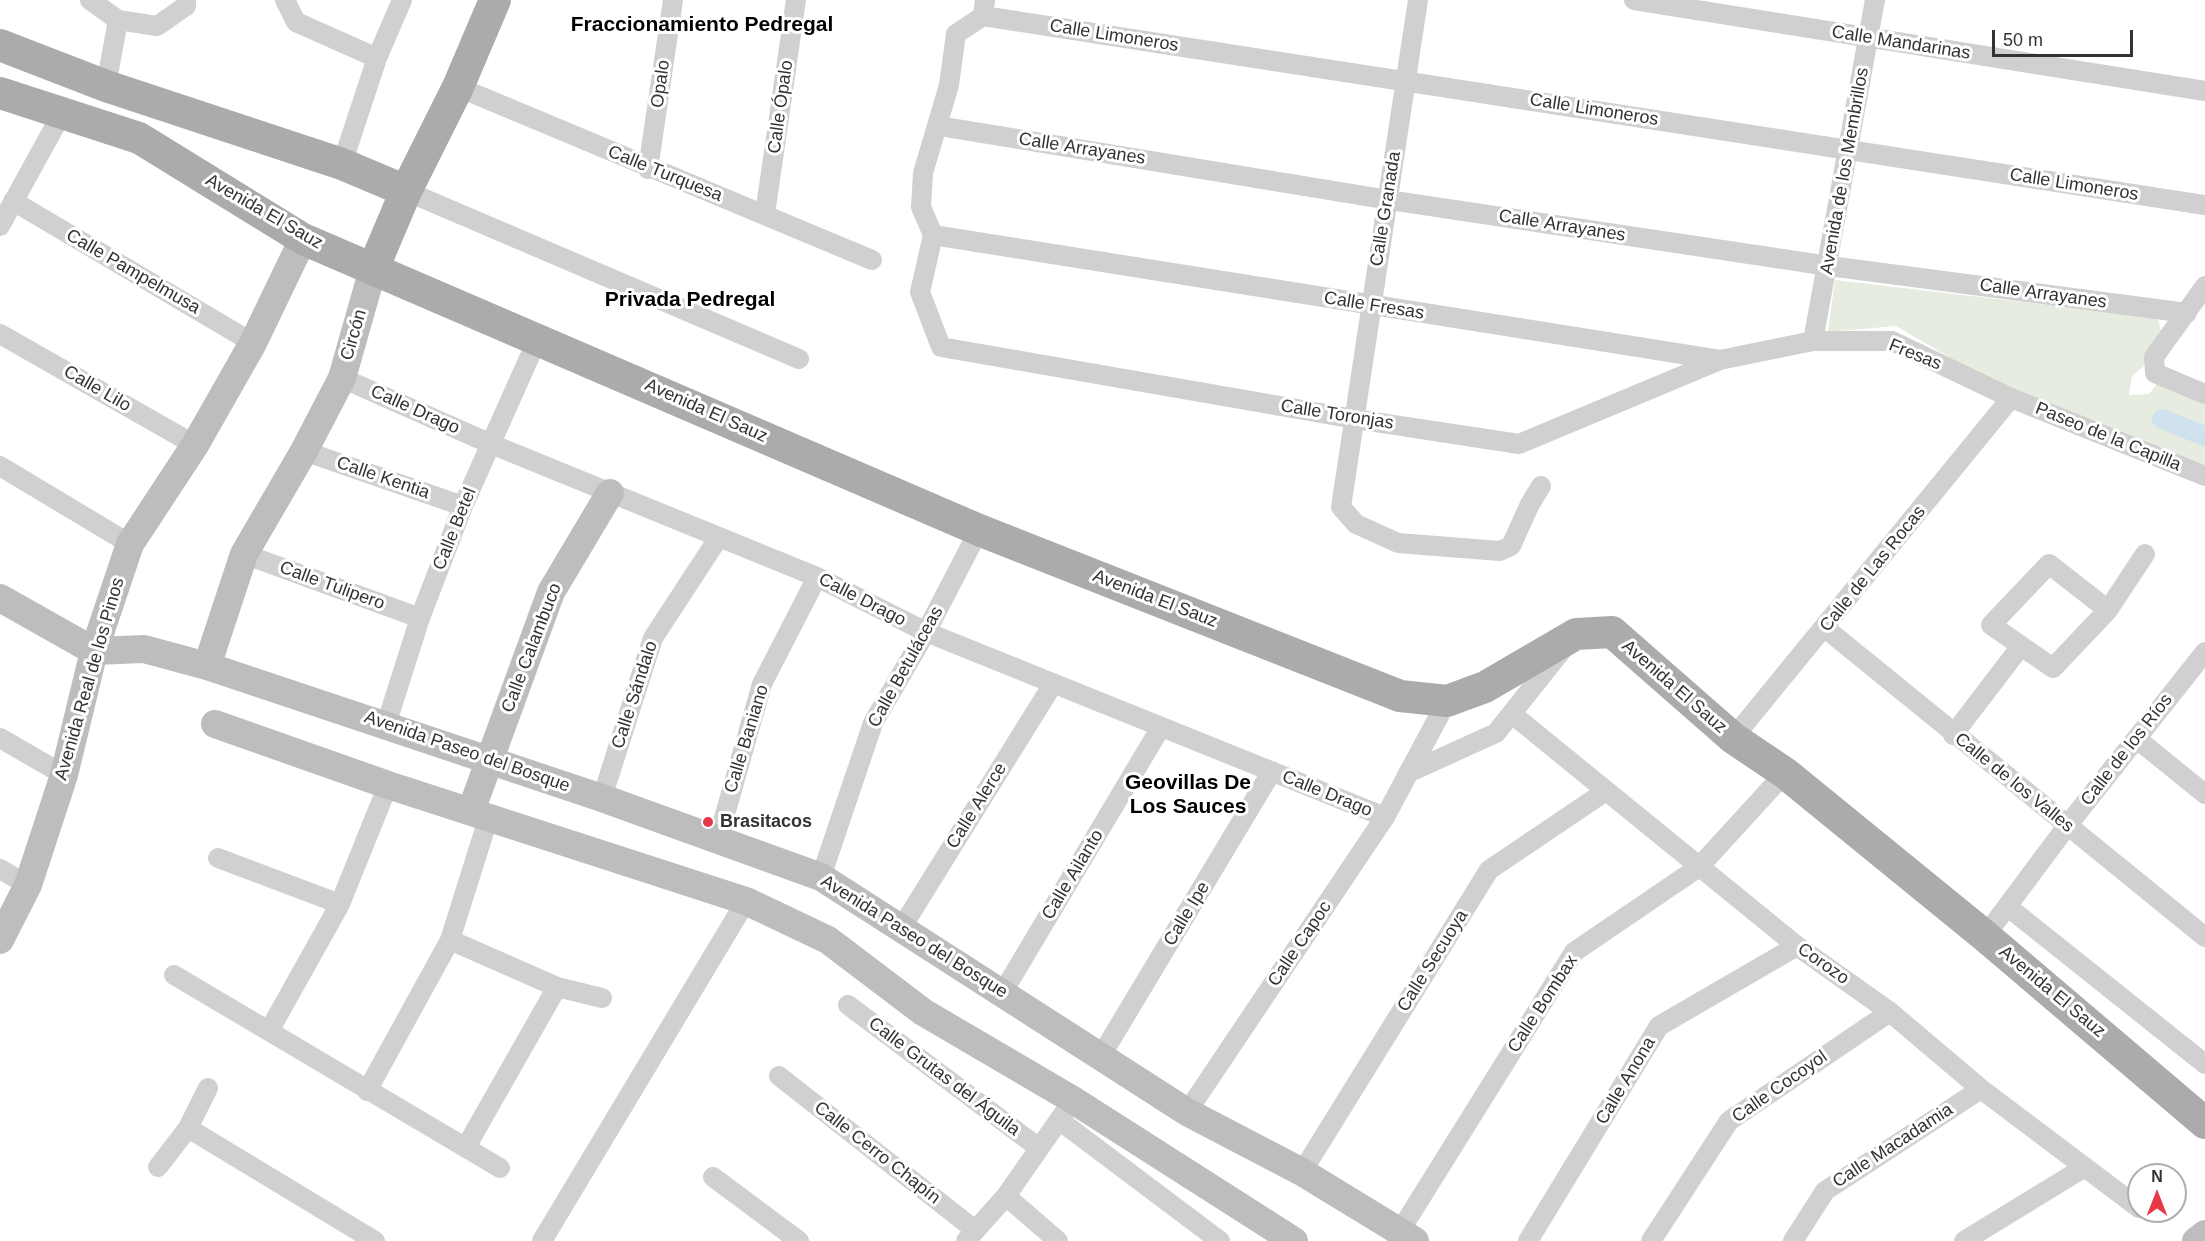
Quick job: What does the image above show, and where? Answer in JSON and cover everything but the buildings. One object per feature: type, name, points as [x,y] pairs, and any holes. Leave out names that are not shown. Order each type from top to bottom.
[{"type":"main road","name":"Circón","points":[[207,666],[244,554],[304,451],[342,378],[373,269],[406,191],[458,87],[495,0]]},
{"type":"main road","points":[[0,45],[106,86],[342,164],[406,191]]},
{"type":"main road","name":"Avenida El Sauz","points":[[0,93],[61,115],[140,138],[303,239],[538,338],[979,530],[1400,696],[1447,701],[1485,687],[1576,634],[1612,632],[1733,738],[1785,773],[1985,936],[2205,1123]]},
{"type":"main road","name":"Avenida Real de los Pinos","points":[[0,940],[28,885],[64,775],[94,651],[130,544],[195,445],[254,343],[303,239]]},
{"type":"main road","name":"Calle Calambuco","points":[[480,813],[489,760],[551,592],[610,494]]},
{"type":"main road","points":[[0,598],[94,651]]},
{"type":"main road","name":"Avenida Paseo del Bosque","points":[[94,651],[144,649],[207,666],[602,798],[821,877],[1188,1112],[1302,1173],[1408,1236]]},
{"type":"main road","points":[[215,724],[388,786],[480,813],[746,901],[828,940],[922,1012],[1066,1110],[1260,1232],[1294,1241]]},
{"type":"main road","points":[[2196,1241],[2205,1234]]},
{"type":"street","points":[[90,0],[118,20],[157,26],[186,6],[186,0]]},
{"type":"street","points":[[285,0],[296,22],[377,58]]},
{"type":"street","points":[[342,164],[377,58],[402,0]]},
{"type":"street","name":"Opalo","points":[[648,169],[673,0]]},
{"type":"street","name":"Calle Ópalo","points":[[765,214],[796,0]]},
{"type":"street","name":"Calle Granada","points":[[1418,0],[1341,507],[1356,524],[1398,543],[1500,551],[1511,546],[1541,486]]},
{"type":"street","name":"Calle Mandarinas","points":[[1634,0],[2205,91]]},
{"type":"street","name":"Avenida de los Membrillos","points":[[1813,341],[1829,266],[1875,0]]},
{"type":"street","points":[[933,235],[921,207],[923,173],[939,126],[949,86],[956,34],[984,8]]},
{"type":"street","name":"Calle Limoneros","points":[[984,8],[1406,80],[2205,205]]},
{"type":"street","points":[[106,86],[118,20]]},
{"type":"street","name":"Calle Turquesa","points":[[458,87],[648,169],[765,214],[872,261]]},
{"type":"street","points":[[0,226],[61,115]]},
{"type":"street","name":"Calle Arrayanes","points":[[939,126],[1389,200],[1829,266],[2187,313]]},
{"type":"street","points":[[406,191],[799,359]]},
{"type":"street","name":"Calle Pampelmusa","points":[[13,201],[254,343]]},
{"type":"street","name":"Calle Toronjas","points":[[933,235],[920,292],[940,347],[1355,419],[1519,444],[1720,360]]},
{"type":"street","name":"Calle Fresas","points":[[933,235],[1720,360],[1813,341]]},
{"type":"street","points":[[2205,286],[2154,357],[2155,373],[2205,394]]},
{"type":"street","name":"Calle Lilo","points":[[0,334],[195,445]]},
{"type":"street","name":"Calle Betel","points":[[386,725],[420,618],[463,506],[538,338]]},
{"type":"street","name":"Fresas","points":[[1813,341],[1892,341],[2011,398]]},
{"type":"street","name":"Calle Drago","points":[[342,378],[610,494],[817,577],[926,632],[1385,817]]},
{"type":"street","name":"Paseo de la Capilla","points":[[2011,398],[2205,476]]},
{"type":"street","name":"Calle de Las Rocas","points":[[1733,738],[2011,398]]},
{"type":"street","name":"Calle Kentia","points":[[304,451],[463,506]]},
{"type":"street","points":[[0,466],[130,544]]},
{"type":"street","name":"Calle Betuláceas","points":[[821,877],[873,723],[926,632],[979,530]]},
{"type":"street","name":"Calle Sándalo","points":[[602,798],[653,638],[719,537]]},
{"type":"street","name":"Calle Tulipero","points":[[244,554],[420,618]]},
{"type":"street","points":[[2108,610],[2049,564],[1991,625],[2053,668],[2108,610],[2145,554]]},
{"type":"street","name":"Calle Baniano","points":[[718,839],[762,684],[817,577]]},
{"type":"street","name":"Calle de los Valles","points":[[1825,628],[1953,735],[2205,937]]},
{"type":"street","points":[[1408,773],[1496,733],[1576,634]]},
{"type":"street","points":[[1953,735],[2021,646]]},
{"type":"street","name":"Calle de los Ríos","points":[[1985,936],[2067,826],[2205,652]]},
{"type":"street","name":"Calle Alerce","points":[[902,927],[1053,684]]},
{"type":"street","name":"Calle Capoc","points":[[1188,1112],[1385,817],[1447,701]]},
{"type":"street","name":"Corozo","points":[[1512,714],[1797,946],[1890,1012],[1981,1089],[2127,1199]]},
{"type":"street","name":"Calle Ailanto","points":[[1003,992],[1161,728]]},
{"type":"street","points":[[0,738],[64,775]]},
{"type":"street","points":[[2137,739],[2205,794]]},
{"type":"street","name":"Calle Ipe","points":[[1101,1056],[1272,771]]},
{"type":"street","name":"Calle Bombax","points":[[1408,1236],[1574,952],[1699,867],[1785,773]]},
{"type":"street","points":[[269,1031],[340,904],[388,786]]},
{"type":"street","name":"Calle Secuoya","points":[[1302,1173],[1489,870],[1606,791]]},
{"type":"street","points":[[367,1091],[450,940],[480,813]]},
{"type":"street","points":[[218,858],[340,904]]},
{"type":"street","points":[[0,869],[28,885]]},
{"type":"street","points":[[542,1241],[746,901]]},
{"type":"street","points":[[2008,907],[2205,1064]]},
{"type":"street","points":[[450,940],[557,987],[602,998]]},
{"type":"street","name":"Calle Anona","points":[[1528,1241],[1659,1026],[1797,946]]},
{"type":"street","points":[[174,975],[500,1168]]},
{"type":"street","points":[[466,1147],[557,987]]},
{"type":"street","name":"Calle Grutas del Águila","points":[[848,1005],[1039,1148]]},
{"type":"street","name":"Calle Cocoyol","points":[[1650,1241],[1729,1121],[1890,1012]]},
{"type":"street","name":"Calle Cerro Chapín","points":[[779,1076],[970,1235]]},
{"type":"street","points":[[158,1167],[188,1128],[208,1088]]},
{"type":"street","name":"Calle Macadamia","points":[[1793,1241],[1825,1191],[1981,1089]]},
{"type":"street","points":[[970,1235],[1006,1196],[1066,1110],[1220,1241]]},
{"type":"street","points":[[188,1128],[375,1241]]},
{"type":"street","points":[[1964,1241],[2085,1167]]},
{"type":"street","points":[[713,1177],[799,1241]]},
{"type":"street","points":[[1006,1196],[1058,1241]]},
{"type":"shaded area","points":[[1835,280],[2158,318],[2161,331],[2144,366],[2132,376],[2129,395],[2149,394],[2157,384],[2205,403],[2205,471],[2014,395],[1896,326],[1828,332]]},
{"type":"waterway","points":[[2162,419],[2205,436]]},
{"type":"place","name":"Brasitacos","points":[[708,822]]},
{"type":"district","name":"Fraccionamiento Pedregal","points":[[702,25]]},
{"type":"district","name":"Privada Pedregal","points":[[690,300]]},
{"type":"district","name":"Geovillas De Los Sauces","points":[[1188,795]]}]
